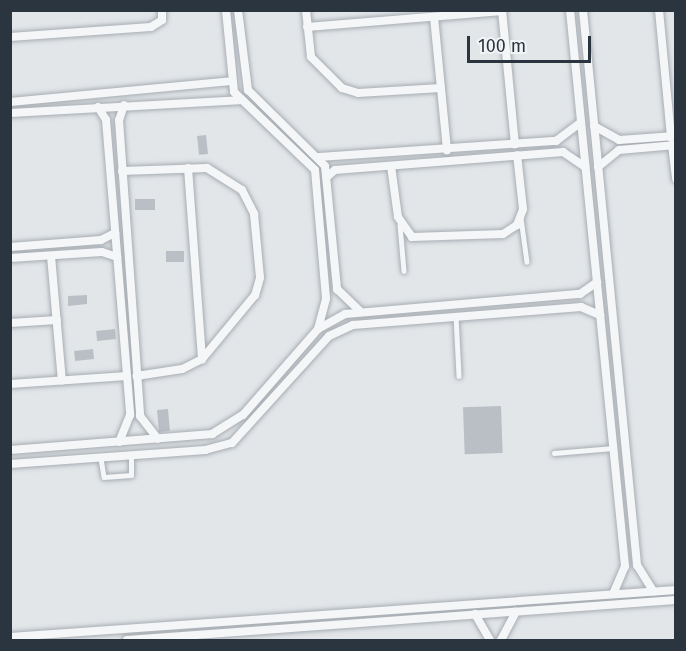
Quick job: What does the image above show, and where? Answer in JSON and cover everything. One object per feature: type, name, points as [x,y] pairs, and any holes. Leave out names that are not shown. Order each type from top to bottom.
[{"type":"street","points":[[10,37],[152,27],[162,20],[162,10]]},
{"type":"street","points":[[226,10],[231,81],[241,101],[315,170],[326,299],[318,329]]},
{"type":"street","points":[[238,10],[248,90],[319,157],[328,176],[339,294],[360,311]]},
{"type":"street","points":[[306,10],[311,57],[342,88],[358,93],[441,88]]},
{"type":"street","points":[[570,10],[625,566],[613,594]]},
{"type":"street","points":[[583,10],[637,565],[653,591]]},
{"type":"street","points":[[659,10],[674,141],[675,179]]},
{"type":"street","points":[[307,27],[502,11],[515,144]]},
{"type":"street","points":[[434,17],[447,150]]},
{"type":"street","points":[[664,61],[675,60]]},
{"type":"street","points":[[10,102],[222,86],[231,81]]},
{"type":"street","points":[[10,113],[124,105],[241,101]]},
{"type":"street","points":[[124,105],[119,116],[141,421],[158,439]]},
{"type":"street","points":[[98,107],[106,120],[127,376],[129,420],[119,442]]},
{"type":"street","points":[[319,157],[556,141],[581,122]]},
{"type":"street","points":[[594,126],[628,144],[674,141]]},
{"type":"street","points":[[556,141],[557,152]]},
{"type":"street","points":[[598,166],[628,144]]},
{"type":"street","points":[[328,176],[335,170],[557,152],[569,154],[585,167]]},
{"type":"street","points":[[391,165],[400,225],[423,240],[503,234],[521,218],[517,156]]},
{"type":"street","points":[[122,171],[188,168],[217,172],[248,198],[260,278],[255,295],[202,359],[182,369],[137,376]]},
{"type":"street","points":[[188,168],[202,359]]},
{"type":"street","points":[[10,247],[101,240],[115,233]]},
{"type":"street","points":[[592,238],[605,236]]},
{"type":"street","points":[[51,256],[62,381]]},
{"type":"street","points":[[10,258],[117,257]]},
{"type":"street","points":[[10,450],[158,439],[224,429],[318,329],[360,311],[580,294],[597,282]]},
{"type":"street","points":[[10,464],[131,456],[231,443],[340,329],[456,316],[580,307],[600,315]]},
{"type":"street","points":[[10,323],[57,320]]},
{"type":"street","points":[[277,375],[287,384]]},
{"type":"street","points":[[10,384],[127,376]]},
{"type":"street","points":[[625,566],[637,565]]},
{"type":"street","points":[[10,637],[675,590]]},
{"type":"street","points":[[127,640],[219,637],[341,624],[675,600]]},
{"type":"street","points":[[501,640],[516,612]]},
{"type":"street","points":[[340,614],[341,624]]},
{"type":"street","points":[[475,614],[490,640]]},
{"type":"lane","points":[[521,218],[527,262]]},
{"type":"lane","points":[[400,225],[404,271]]},
{"type":"lane","points":[[456,316],[459,376]]},
{"type":"lane","points":[[554,453],[613,448]]},
{"type":"lane","points":[[101,458],[104,477],[131,476],[131,456]]},
{"type":"building","points":[[206,135],[208,154],[199,155],[197,136]]},
{"type":"building","points":[[135,199],[155,199],[155,210],[135,210]]},
{"type":"building","points":[[166,251],[184,251],[184,262],[166,262]]},
{"type":"building","points":[[87,295],[87,304],[68,306],[68,296]]},
{"type":"building","points":[[115,329],[116,339],[97,341],[96,331]]},
{"type":"building","points":[[93,349],[94,359],[75,361],[74,351]]},
{"type":"building","points":[[501,406],[503,453],[465,454],[463,407]]},
{"type":"building","points":[[168,409],[170,431],[159,432],[157,410]]}]
